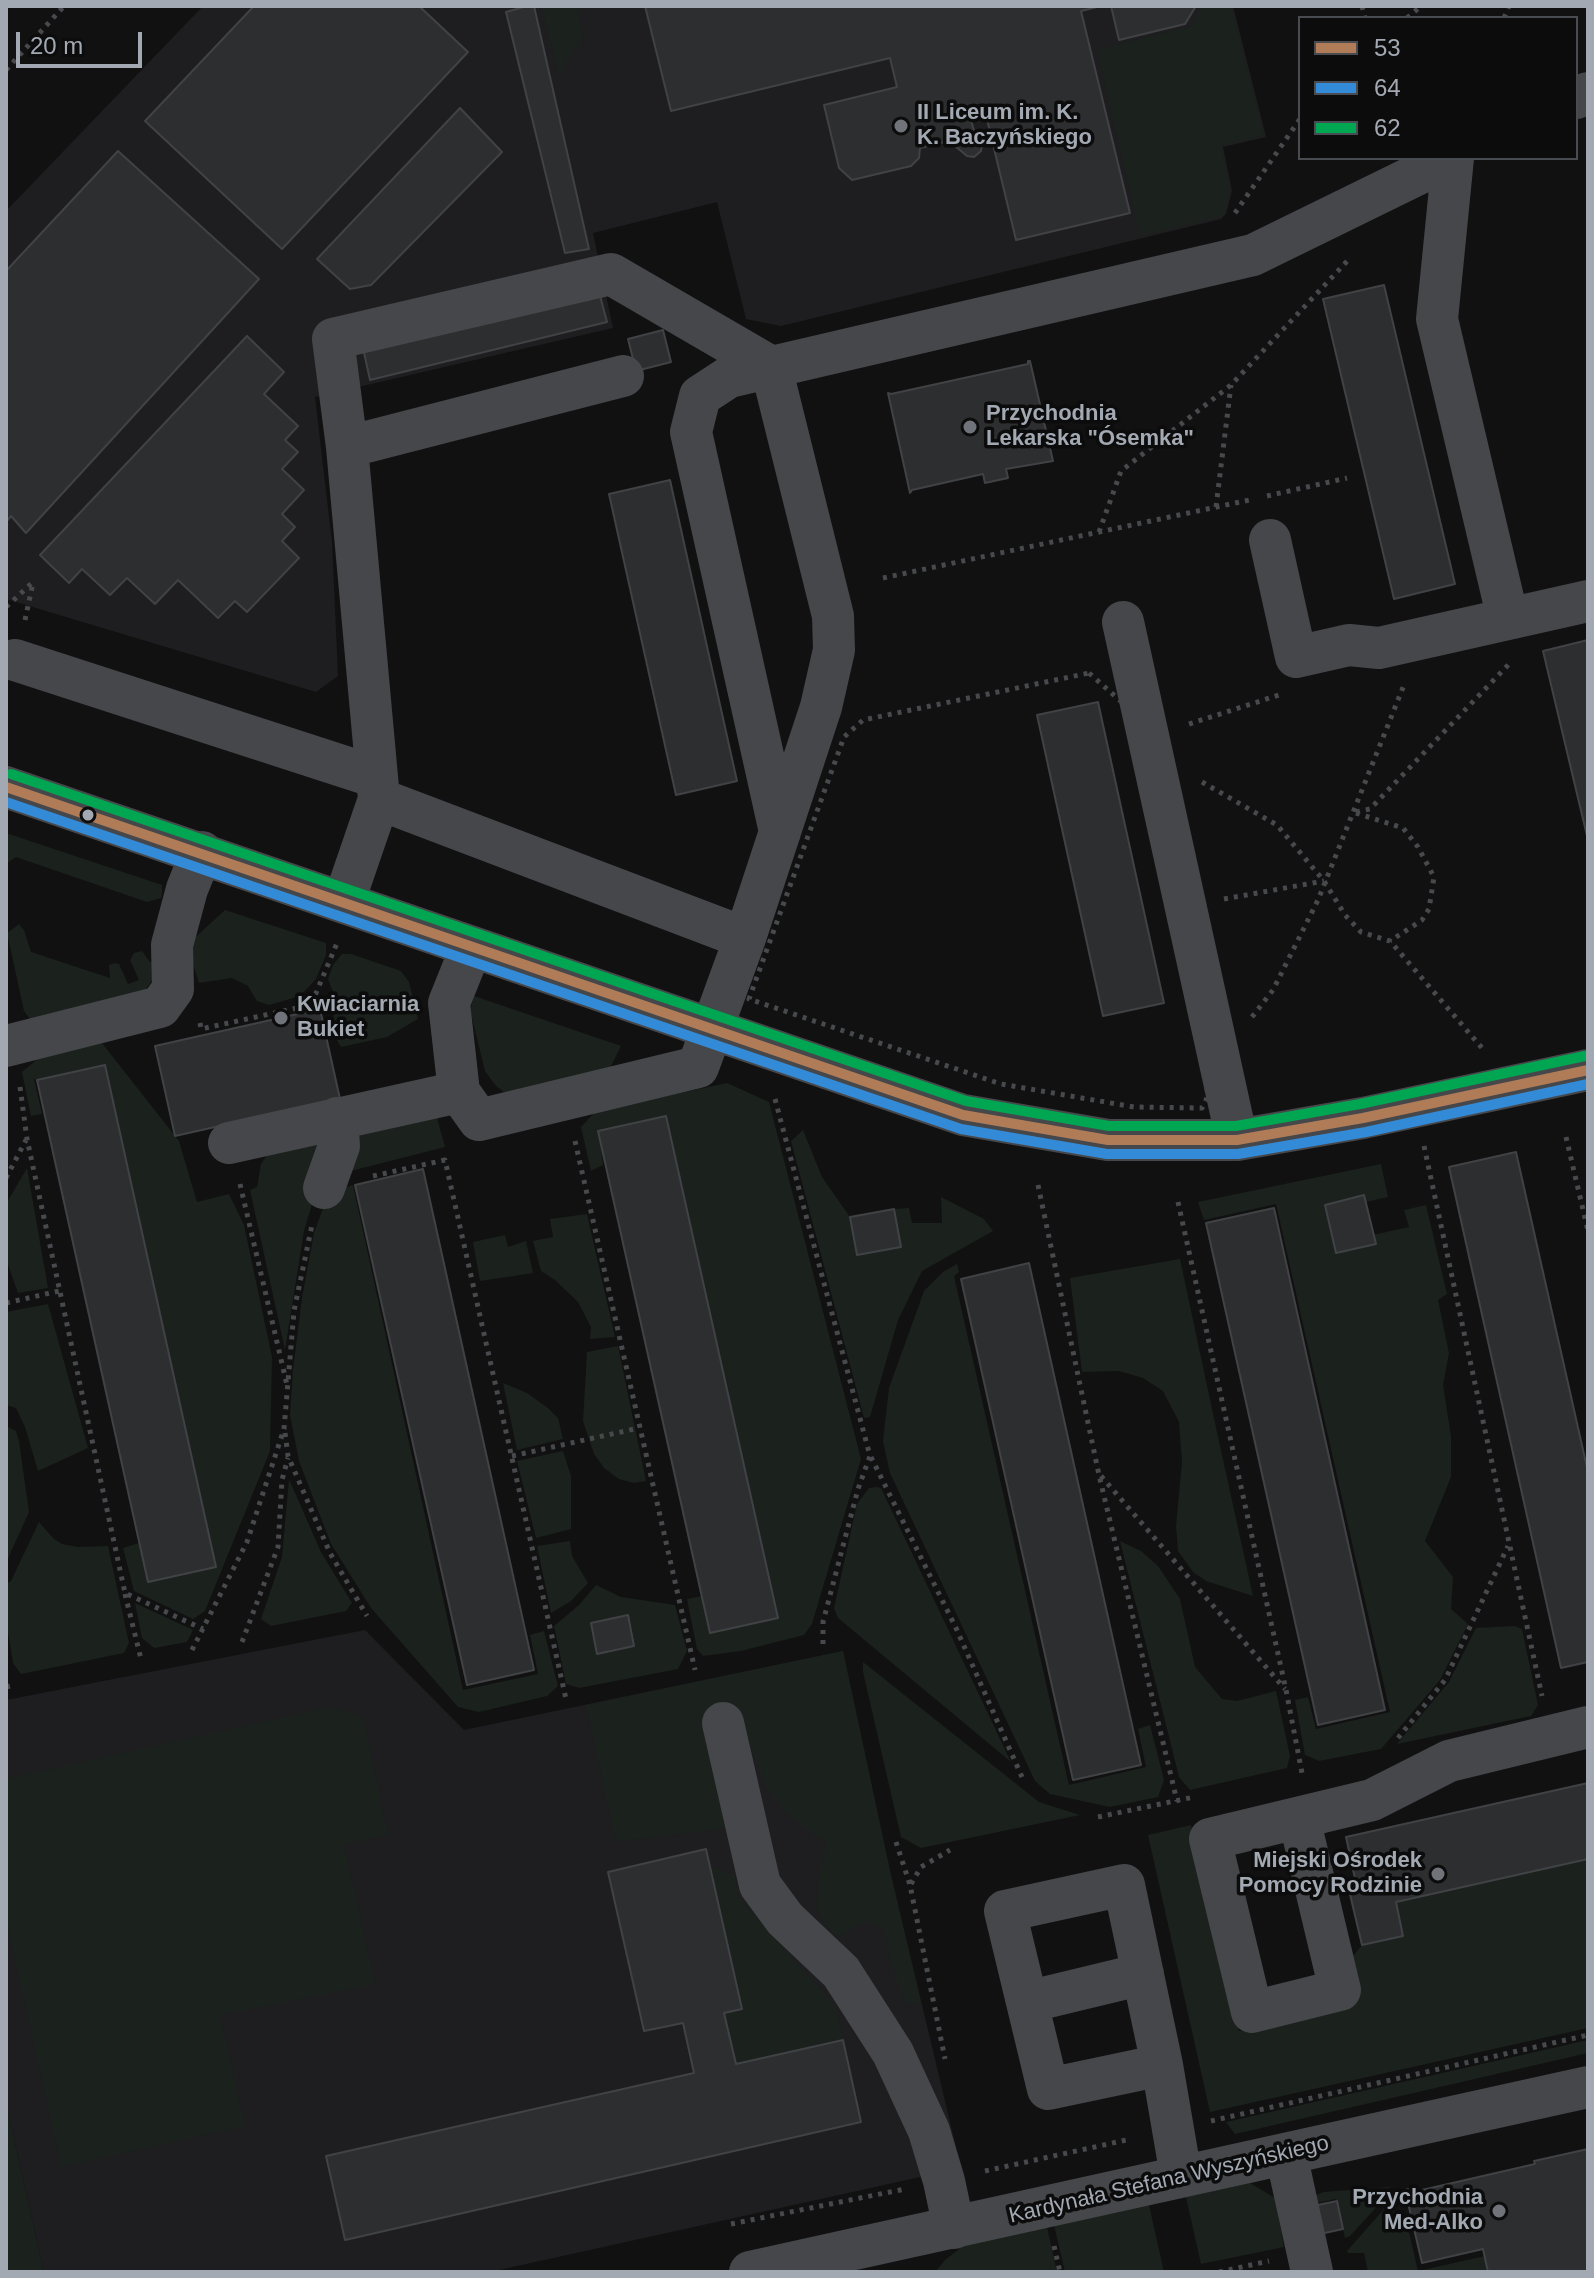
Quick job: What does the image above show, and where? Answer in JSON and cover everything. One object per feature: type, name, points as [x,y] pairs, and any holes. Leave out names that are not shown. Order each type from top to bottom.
[{"type":"street","points":[[780,832],[691,432],[700,396],[729,377],[1253,255],[1448,160]]},
{"type":"street","points":[[1452,160],[1437,319],[1512,638]]},
{"type":"street","points":[[341,921],[377,788],[347,447],[333,339],[611,274],[771,367],[833,616],[834,650],[821,707],[745,938],[698,1067],[479,1120],[459,1092],[449,1003],[471,948]]},
{"type":"street","points":[[347,447],[623,376]]},
{"type":"street","points":[[1270,540],[1296,657],[1349,645],[1379,648],[1512,638],[1588,601]]},
{"type":"street","points":[[1123,622],[1237,1140]]},
{"type":"street","points":[[15,660],[377,788],[745,938]]},
{"type":"street","points":[[6,787],[202,852],[341,921],[471,948],[963,1115],[1108,1140],[1237,1140],[1363,1118],[1588,1070]]},
{"type":"street","points":[[13,1065],[160,1007],[173,989],[172,945],[187,889],[202,852]]},
{"type":"street","points":[[229,1143],[459,1092]]},
{"type":"street","points":[[324,1188],[339,1146],[337,1118]]},
{"type":"street","points":[[723,1723],[760,1885],[785,1919],[841,1972],[893,2053],[929,2131],[954,2228]]},
{"type":"street","points":[[1299,1818],[1340,1990],[1252,2012],[1210,1839],[1372,1800],[1449,1761],[1588,1727]]},
{"type":"street","points":[[1162,2065],[1048,2089],[1005,1911],[1124,1885],[1162,2065],[1181,2176]]},
{"type":"street","points":[[1027,2002],[1143,1974]]},
{"type":"street","name":"Kardynała Stefana Wyszyńskiego","points":[[750,2272],[1588,2087]]},
{"type":"street","points":[[1286,2154],[1312,2272]]},
{"type":"path","points":[[6,70],[64,6]]},
{"type":"path","points":[[1235,213],[1298,122]]},
{"type":"path","points":[[1099,532],[1121,471],[1231,385],[1356,251]]},
{"type":"path","points":[[1216,507],[1231,385]]},
{"type":"path","points":[[883,578],[1347,478]]},
{"type":"path","points":[[6,607],[33,583]]},
{"type":"path","points":[[1355,813],[1370,809],[1512,638]]},
{"type":"path","points":[[1089,673],[1124,704],[1209,1073],[1206,1101],[1202,1108],[1134,1107],[1001,1084],[749,999],[844,737],[863,720],[1089,673]]},
{"type":"path","points":[[1244,1027],[1273,990],[1318,900],[1406,680]]},
{"type":"path","points":[[1181,727],[1285,694]]},
{"type":"path","points":[[1197,779],[1277,825],[1324,881],[1345,915],[1361,932],[1390,941],[1485,1051]]},
{"type":"path","points":[[1355,813],[1403,828],[1418,847],[1434,877],[1429,909],[1422,920],[1390,941]]},
{"type":"path","points":[[1215,901],[1324,881]]},
{"type":"path","points":[[197,1013],[201,1029],[311,1005],[341,921]]},
{"type":"path","points":[[13,1065],[59,1291],[141,1659]]},
{"type":"path","points":[[775,1099],[870,1456],[956,1628],[1022,1777]]},
{"type":"path","points":[[572,1126],[695,1670]]},
{"type":"path","points":[[1566,1137],[1588,1231]]},
{"type":"path","points":[[6,1178],[27,1139]]},
{"type":"path","points":[[1423,1142],[1545,1706]]},
{"type":"path","points":[[229,1143],[246,1203],[288,1389]]},
{"type":"path","points":[[192,1650],[247,1542],[284,1429],[297,1298],[306,1246],[324,1188],[445,1160],[566,1699]]},
{"type":"path","points":[[1038,1185],[1099,1475],[1177,1801]]},
{"type":"path","points":[[1178,1202],[1302,1773]]},
{"type":"path","points":[[6,1303],[59,1291]]},
{"type":"path","points":[[512,1456],[639,1428]]},
{"type":"path","points":[[284,1429],[288,1456],[330,1553],[367,1616]]},
{"type":"path","points":[[242,1642],[278,1547],[282,1480],[288,1456]]},
{"type":"path","points":[[823,1644],[823,1622],[858,1489],[870,1456]]},
{"type":"path","points":[[1099,1475],[1286,1690]]},
{"type":"path","points":[[1392,1745],[1445,1680],[1508,1545]]},
{"type":"path","points":[[125,1593],[203,1629]]},
{"type":"path","points":[[6,1687],[14,1685]]},
{"type":"path","points":[[910,1885],[921,1867],[950,1850]]},
{"type":"path","points":[[983,2171],[1588,2035]]},
{"type":"shaded area","points":[[203,6],[1233,6],[1266,137],[1223,147],[1232,191],[1226,214],[1221,219],[781,326],[746,319],[717,202],[593,233],[613,328],[315,397],[332,542],[338,676],[316,692],[6,599],[6,211]]},
{"type":"shaded area","points":[[541,6],[576,6],[583,36],[559,73]]},
{"type":"shaded area","points":[[1201,6],[1231,6],[1264,135],[1221,146],[1230,191],[1225,212],[1220,217],[1140,236],[1097,50],[1191,26]]},
{"type":"shaded area","points":[[6,833],[162,885],[161,898],[147,902],[16,857],[6,864]]},
{"type":"shaded area","points":[[225,910],[326,943],[326,955],[316,979],[300,996],[269,1005],[257,1001],[248,986],[232,978],[199,983],[187,945]]},
{"type":"shaded area","points":[[19,924],[31,952],[110,978],[109,965],[119,964],[128,984],[139,980],[130,960],[134,953],[142,951],[150,962],[155,959],[152,980],[142,996],[32,1022],[24,1011],[7,933]]},
{"type":"shaded area","points":[[342,954],[351,954],[401,971],[409,982],[418,1019],[387,1037],[341,1047],[335,1037],[333,1020],[336,1000],[328,979],[333,965]]},
{"type":"shaded area","points":[[474,996],[621,1046],[606,1076],[522,1097],[504,1092],[485,1071],[470,1010]]},
{"type":"shaded area","points":[[98,1038],[179,1141],[197,1202],[229,1194],[244,1225],[272,1357],[270,1451],[205,1611],[193,1619],[134,1591],[123,1548],[139,1543],[148,1582],[104,1065],[34,1079],[42,1114],[31,1116],[22,1072],[48,1050]]},
{"type":"shaded area","points":[[727,1083],[769,1102],[861,1459],[812,1624],[804,1635],[741,1651],[703,1656],[697,1649],[687,1599],[702,1596],[666,1116],[599,1131],[603,1165],[591,1171],[581,1127],[596,1111]]},
{"type":"shaded area","points":[[436,1114],[445,1147],[335,1175],[343,1126]]},
{"type":"shaded area","points":[[803,1130],[822,1177],[850,1217],[857,1255],[901,1247],[894,1209],[909,1208],[912,1223],[942,1223],[941,1197],[984,1219],[993,1231],[922,1271],[898,1320],[870,1417],[864,1418],[791,1141]]},
{"type":"shaded area","points":[[331,1141],[304,1231],[285,1350],[250,1190],[257,1187],[261,1164],[276,1142]]},
{"type":"shaded area","points":[[1381,1164],[1388,1197],[1366,1202],[1363,1196],[1325,1205],[1337,1253],[1375,1244],[1373,1235],[1409,1227],[1404,1210],[1426,1205],[1447,1294],[1438,1300],[1449,1353],[1443,1385],[1451,1436],[1451,1477],[1425,1541],[1453,1577],[1451,1609],[1468,1624],[1440,1680],[1381,1749],[1319,1761],[1305,1755],[1295,1700],[1308,1697],[1316,1729],[1390,1712],[1276,1204],[1204,1220],[1198,1202]]},
{"type":"shaded area","points":[[27,1168],[48,1288],[18,1293],[6,1259],[6,1204]]},
{"type":"shaded area","points":[[353,1185],[463,1690],[538,1674],[530,1635],[544,1631],[558,1686],[547,1696],[479,1712],[458,1707],[371,1608],[331,1544],[299,1461],[290,1415],[293,1369],[314,1233],[329,1192]]},
{"type":"shaded area","points":[[587,1214],[615,1337],[590,1339],[591,1327],[578,1302],[541,1271],[533,1241],[553,1237],[550,1219]]},
{"type":"shaded area","points":[[505,1235],[508,1247],[526,1241],[533,1273],[480,1281],[473,1242]]},
{"type":"shaded area","points":[[1180,1259],[1253,1596],[1206,1581],[1193,1572],[1178,1551],[1176,1526],[1182,1462],[1179,1422],[1163,1391],[1143,1378],[1119,1371],[1082,1372],[1070,1278]]},
{"type":"shaded area","points":[[957,1264],[959,1272],[954,1276],[1069,1785],[1146,1767],[1138,1729],[1150,1725],[1164,1780],[1158,1797],[1110,1807],[1050,1794],[1035,1781],[890,1473],[883,1441],[889,1388],[924,1291],[943,1272]]},
{"type":"shaded area","points":[[48,1304],[88,1448],[38,1471],[16,1408],[6,1405],[6,1312]]},
{"type":"shaded area","points":[[618,1346],[646,1481],[634,1483],[619,1479],[604,1468],[594,1454],[583,1421],[587,1352]]},
{"type":"shaded area","points":[[503,1383],[527,1393],[548,1408],[558,1418],[563,1439],[517,1450]]},
{"type":"shaded area","points":[[6,1426],[16,1431],[19,1441],[29,1512],[6,1563]]},
{"type":"shaded area","points":[[563,1451],[571,1476],[571,1529],[536,1538],[517,1461]]},
{"type":"shaded area","points":[[289,1479],[321,1552],[352,1603],[346,1611],[271,1626],[261,1619],[282,1557]]},
{"type":"shaded area","points":[[869,1488],[881,1488],[1011,1762],[838,1618],[834,1608],[857,1504]]},
{"type":"shaded area","points":[[39,1522],[62,1544],[108,1546],[129,1643],[124,1653],[21,1674],[13,1663],[6,1620],[6,1584],[11,1581]]},
{"type":"shaded area","points":[[570,1541],[572,1556],[588,1583],[571,1601],[551,1613],[537,1546]]},
{"type":"shaded area","points":[[1120,1541],[1141,1551],[1158,1566],[1180,1599],[1195,1667],[1222,1699],[1237,1701],[1276,1691],[1290,1756],[1287,1768],[1190,1790],[1179,1777]]},
{"type":"shaded area","points":[[596,1585],[621,1597],[675,1605],[687,1651],[678,1669],[579,1688],[566,1684],[554,1626],[579,1605]]},
{"type":"shaded area","points":[[135,1603],[193,1630],[187,1642],[154,1648],[142,1638]]},
{"type":"shaded area","points":[[1515,1626],[1522,1629],[1538,1705],[1531,1716],[1397,1744],[1449,1682],[1476,1628]]},
{"type":"shaded area","points":[[365,1630],[464,1730],[843,1651],[890,1871],[961,2168],[490,2272],[44,2272],[6,2103],[6,1700]]},
{"type":"shaded area","points":[[843,1651],[921,2003],[905,2002],[890,1961],[885,1930],[867,1921],[837,1937],[826,1927],[816,1906],[827,1842],[816,1837],[786,1812],[767,1787],[741,1716],[727,1828],[616,1842],[586,1705]]},
{"type":"shaded area","points":[[863,1662],[1039,1802],[1080,1815],[921,1848],[901,1837]]},
{"type":"shaded area","points":[[330,1707],[363,1716],[388,1835],[344,1844],[375,1984],[220,2015],[245,2126],[61,2167],[6,1918],[6,1779]]},
{"type":"shaded area","points":[[1191,1825],[1239,2031],[1354,2004],[1345,1966],[1362,1945],[1403,1936],[1396,1902],[1588,1859],[1588,2028],[1210,2112],[1148,1835]]},
{"type":"shaded area","points":[[710,1867],[735,1875],[738,1897],[836,2007],[843,2040],[736,2064],[724,2013],[742,2008]]},
{"type":"shaded area","points":[[1588,2040],[1588,2053],[1235,2134],[1226,2122]]},
{"type":"shaded area","points":[[6,2103],[44,2272],[6,2272]]},
{"type":"shaded area","points":[[1250,2183],[1275,2198],[1284,2247],[1201,2264],[1186,2197]]},
{"type":"shaded area","points":[[1390,2187],[1382,2201],[1345,2238],[1336,2199],[1308,2205],[1310,2198],[1323,2192]]},
{"type":"shaded area","points":[[1392,2200],[1399,2227],[1406,2225],[1408,2228],[1418,2271],[1485,2256],[1488,2272],[1368,2272],[1364,2253],[1347,2251]]},
{"type":"shaded area","points":[[1149,2205],[1164,2272],[1065,2272],[1054,2225]]},
{"type":"shaded area","points":[[1047,2227],[1057,2272],[935,2272],[966,2244]]},
{"type":"building","points":[[254,6],[419,6],[468,52],[282,249],[145,121]]},
{"type":"building","points":[[534,6],[589,249],[565,253],[506,12]]},
{"type":"building","name":"II Liceum im. K. K. Baczyńskiego","points":[[645,6],[1101,6],[1081,11],[1130,213],[1016,240],[985,111],[969,114],[976,137],[982,144],[981,151],[974,157],[967,156],[949,141],[920,148],[919,158],[911,166],[852,180],[839,168],[824,105],[897,87],[890,58],[671,111]]},
{"type":"building","name":"II Liceum im. K. K. Baczyńskiego","points":[[1111,6],[1196,6],[1185,24],[1119,40]]},
{"type":"building","points":[[460,108],[502,152],[371,285],[350,289],[317,259]]},
{"type":"building","points":[[118,151],[259,279],[26,533],[11,516],[6,522],[6,271]]},
{"type":"building","points":[[1384,285],[1455,584],[1394,599],[1323,299]]},
{"type":"building","points":[[599,292],[607,322],[370,380],[363,348]]},
{"type":"building","points":[[663,330],[671,362],[636,371],[628,339]]},
{"type":"building","points":[[247,336],[284,372],[264,394],[298,426],[285,440],[298,452],[282,469],[304,490],[282,514],[295,527],[282,541],[299,558],[247,612],[235,601],[218,618],[178,580],[155,604],[127,578],[110,595],[82,569],[69,583],[40,555]]},
{"type":"building","name":"Przychodnia Lekarska \"Ósemka\"","points":[[1028,361],[1053,461],[1006,469],[1008,478],[985,483],[983,474],[910,493],[888,393],[1028,364]]},
{"type":"building","points":[[670,480],[737,781],[676,795],[609,494]]},
{"type":"building","points":[[1588,640],[1588,840],[1543,651]]},
{"type":"building","points":[[1098,702],[1164,1003],[1103,1016],[1037,715]]},
{"type":"building","points":[[320,1009],[340,1099],[175,1136],[155,1046]]},
{"type":"building","points":[[105,1065],[216,1567],[148,1582],[37,1080]]},
{"type":"building","points":[[666,1116],[778,1618],[710,1633],[598,1131]]},
{"type":"building","points":[[1516,1152],[1588,1472],[1588,1662],[1561,1668],[1449,1167]]},
{"type":"building","points":[[423,1169],[534,1670],[467,1685],[355,1185]]},
{"type":"building","points":[[1364,1195],[1376,1244],[1336,1253],[1325,1205]]},
{"type":"building","points":[[1274,1208],[1385,1710],[1318,1725],[1206,1223]]},
{"type":"building","points":[[894,1209],[901,1247],[857,1255],[850,1217]]},
{"type":"building","points":[[1029,1263],[1141,1765],[1073,1780],[961,1279]]},
{"type":"building","points":[[628,1615],[634,1646],[597,1654],[591,1623]]},
{"type":"building","name":"Miejski Ośrodek Pomocy Rodzinie","points":[[1588,1783],[1588,1859],[1396,1902],[1403,1936],[1362,1945],[1349,1890],[1357,1888],[1346,1837]]},
{"type":"building","points":[[706,1849],[742,2009],[724,2013],[736,2064],[843,2040],[861,2122],[345,2240],[326,2156],[694,2073],[683,2023],[644,2031],[608,1872]]},
{"type":"building","name":"Przychodnia Med-Alko","points":[[1588,2149],[1588,2272],[1488,2272],[1483,2249],[1422,2263],[1405,2190],[1408,2189],[1409,2193]]},
{"type":"building","points":[[1337,2201],[1343,2229],[1320,2234],[1313,2206]]},
{"type":"transit line","name":"62","points":[[11,774],[966,1101],[1109,1126],[1236,1126],[1360,1104],[1585,1056]]},
{"type":"transit line","name":"53","points":[[6,787],[963,1115],[1108,1140],[1237,1140],[1363,1118],[1588,1070]]},
{"type":"transit line","name":"64","points":[[6,802],[961,1129],[1107,1154],[1238,1154],[1366,1132],[1588,1084]]},
{"type":"place","name":"II Liceum im. K. K. Baczyńskiego","points":[[901,126]]},
{"type":"place","name":"Przychodnia Lekarska \"Ósemka\"","points":[[970,427]]},
{"type":"place","name":"Kwiaciarnia Bukiet","points":[[281,1018]]},
{"type":"place","name":"Miejski Ośrodek Pomocy Rodzinie","points":[[1438,1874]]},
{"type":"place","name":"Przychodnia Med-Alko","points":[[1499,2211]]}]
